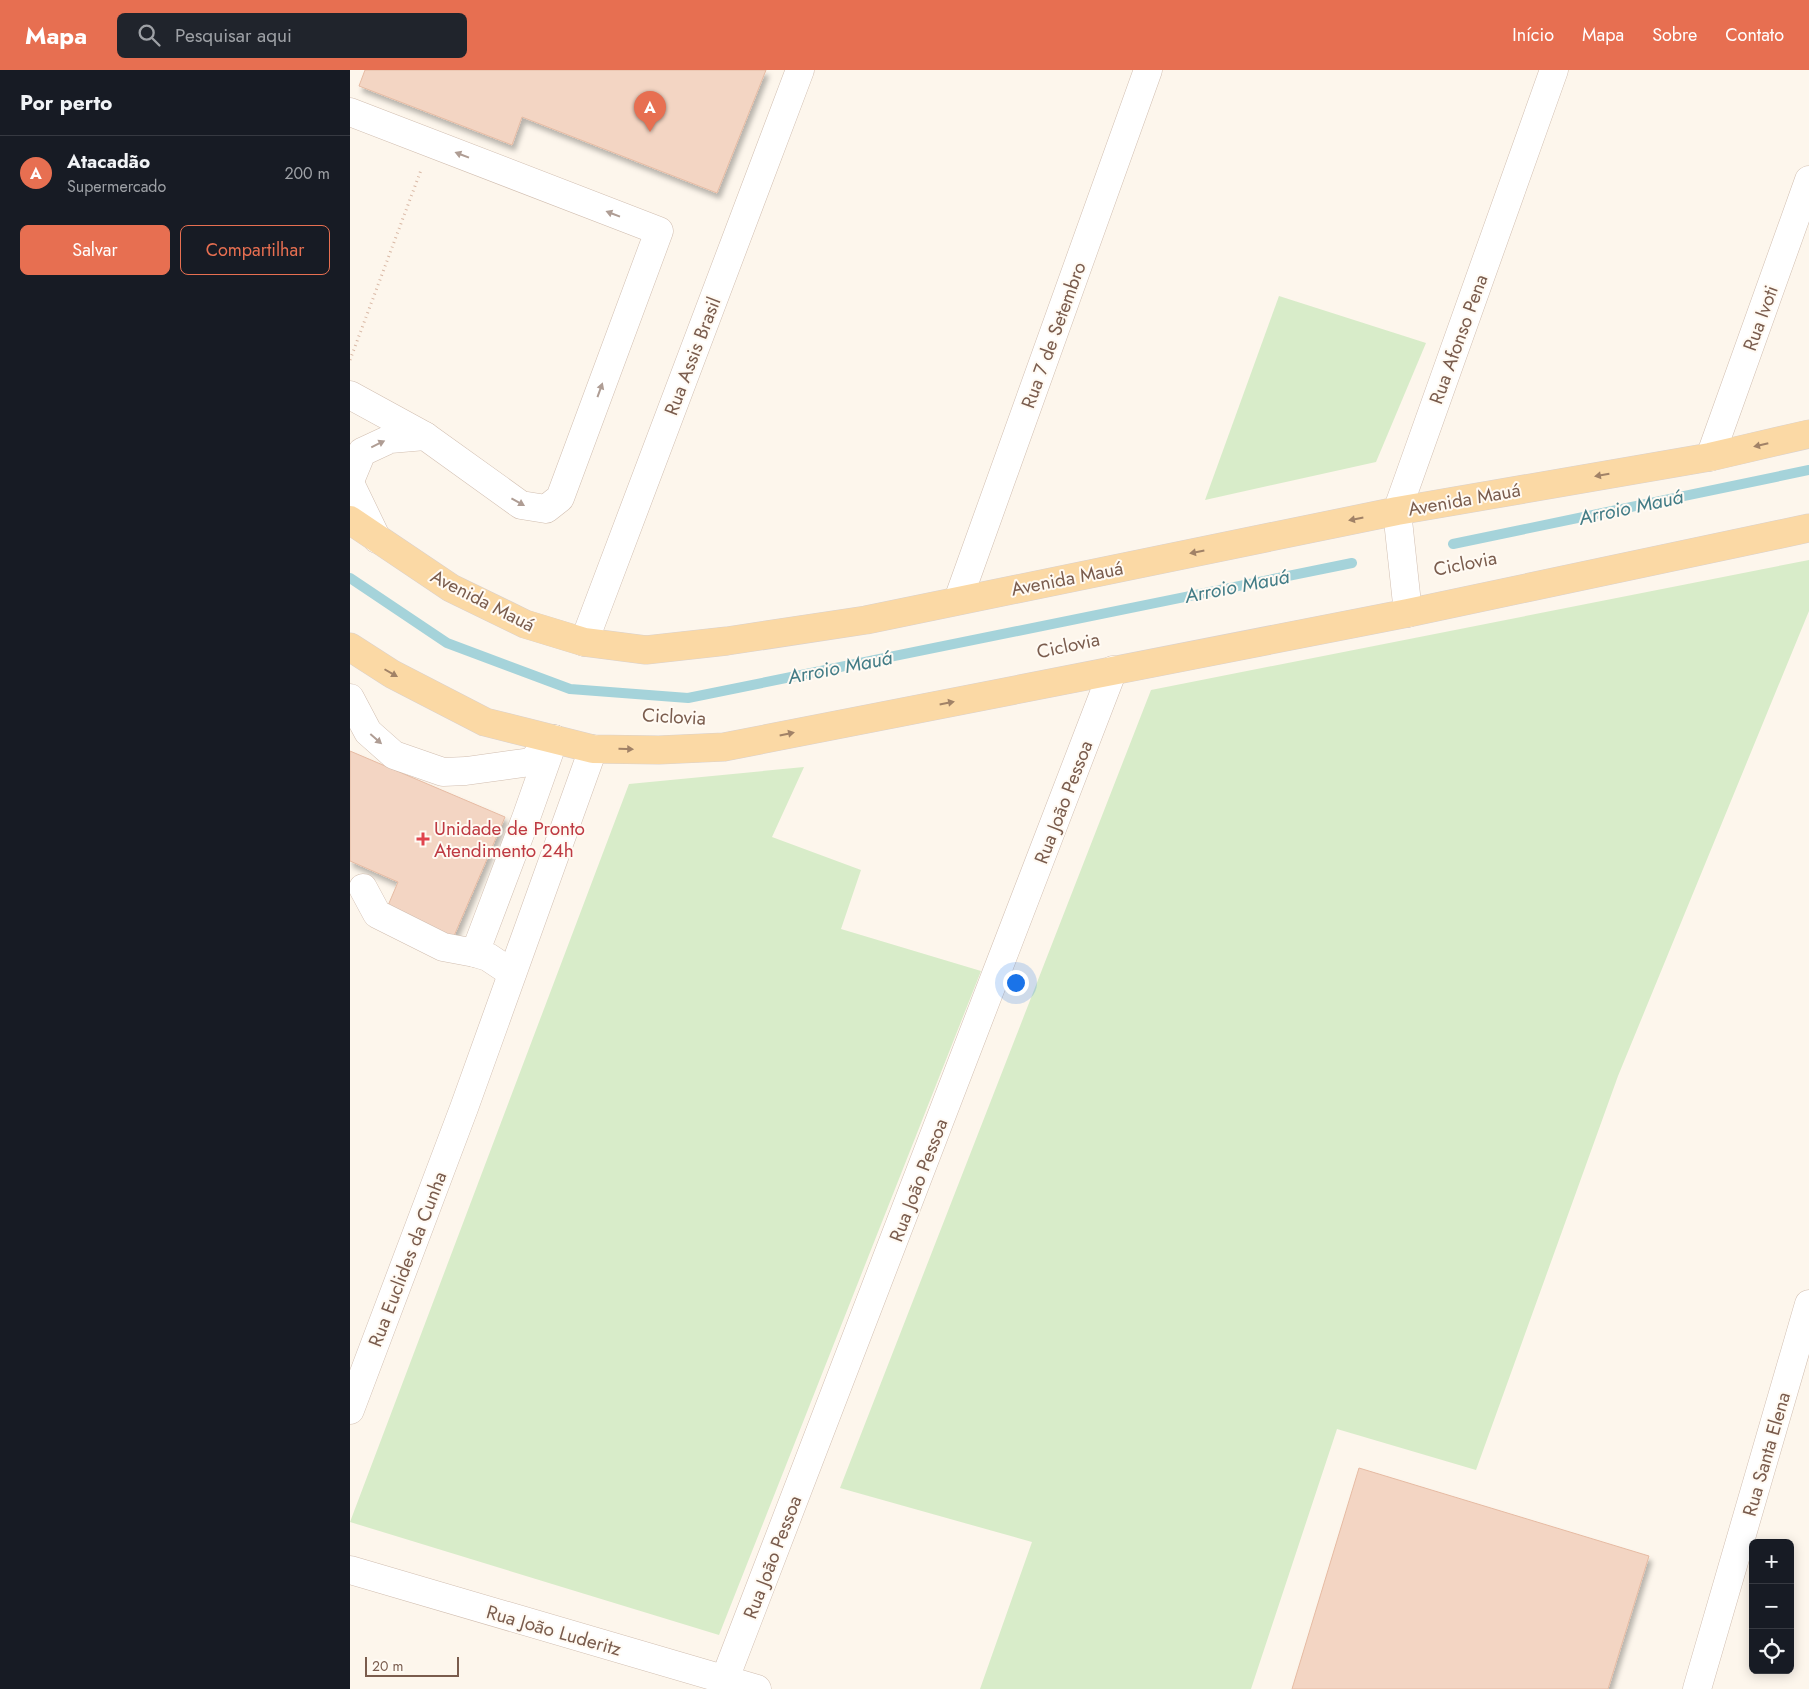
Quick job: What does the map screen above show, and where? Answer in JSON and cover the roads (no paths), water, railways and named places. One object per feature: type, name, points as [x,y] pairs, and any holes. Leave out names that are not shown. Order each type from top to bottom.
[{"type":"main road","name":"Avenida Mauá","points":[[350,520],[451,588],[525,624],[584,642],[646,650],[718,642],[866,620],[1397,511],[1710,456],[1809,434]]},
{"type":"main road","points":[[350,647],[392,674],[485,722],[592,748],[659,750],[724,747],[1408,613],[1809,528]]},
{"type":"street","name":"Rua Assis Brasil","points":[[584,642],[800,70]]},
{"type":"street","name":"Rua 7 de Setembro","points":[[958,600],[1147,70]]},
{"type":"street","name":"Rua Afonso Pena","points":[[1408,613],[1397,511],[1554,70]]},
{"type":"street","points":[[350,112],[659,231],[560,498],[546,509],[521,505],[425,436],[350,395]]},
{"type":"street","name":"Rua Ivoti","points":[[1710,456],[1809,180]]},
{"type":"street","points":[[378,539],[350,482],[362,452],[390,439],[425,436]]},
{"type":"street","name":"Rua João Pessoa","points":[[723,1684],[1113,670]]},
{"type":"street","points":[[350,698],[368,732],[394,755],[443,772],[466,771],[531,762],[554,739]]},
{"type":"street","points":[[475,953],[554,739]]},
{"type":"street","name":"Rua Euclides da Cunha","points":[[350,1410],[464,1108],[592,748]]},
{"type":"street","points":[[363,888],[377,914],[443,947],[488,957],[512,973]]},
{"type":"street","name":"Rua Santa Elena","points":[[1697,1689],[1809,1304]]},
{"type":"street","name":"Rua João Luderitz","points":[[350,1570],[723,1684],[757,1689]]},
{"type":"waterway","name":"Arroio Mauá","points":[[1453,544],[1809,470]]},
{"type":"waterway","name":"Arroio Mauá","points":[[350,578],[447,643],[570,689],[688,698],[1352,563]]},
{"type":"place","name":"Atacadão","points":[[650,132]]},
{"type":"place","name":"Unidade de Pronto Atendimento 24h","points":[[423,839]]}]
